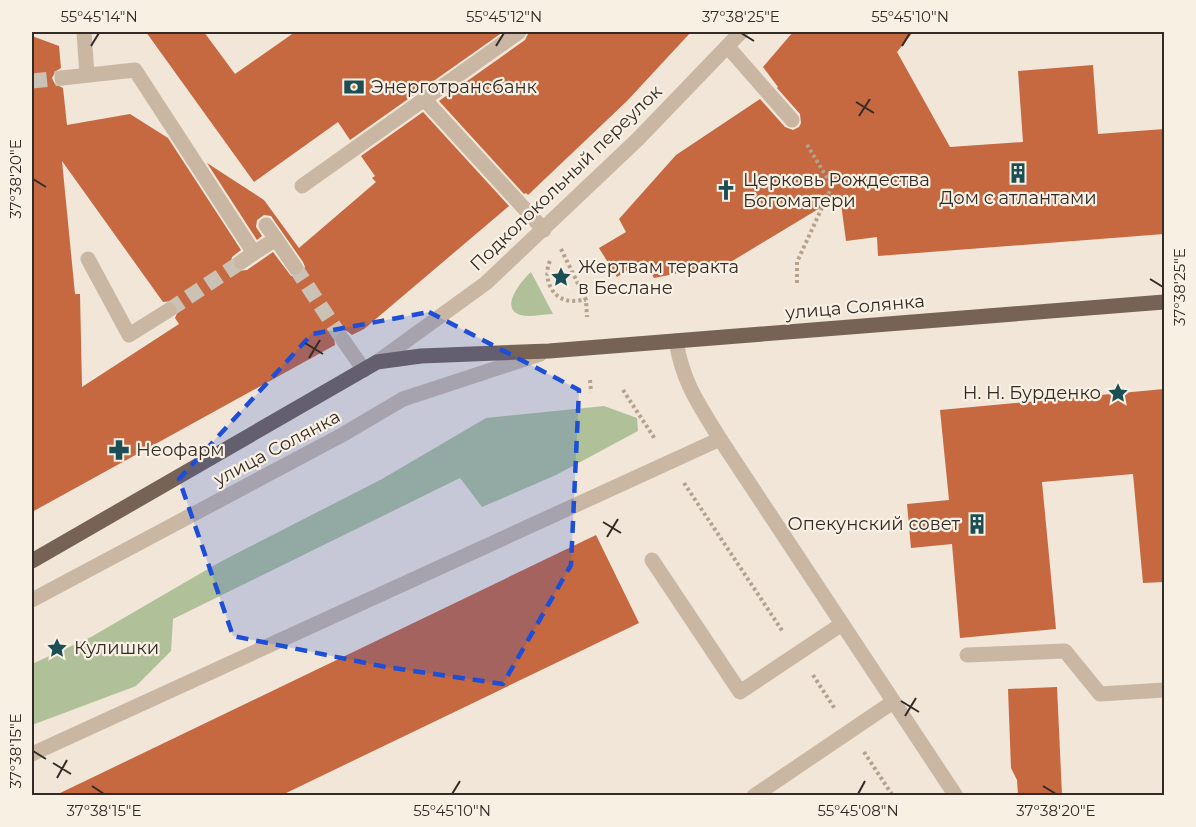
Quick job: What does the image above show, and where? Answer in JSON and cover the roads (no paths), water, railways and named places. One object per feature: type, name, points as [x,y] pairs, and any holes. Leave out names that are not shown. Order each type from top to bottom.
[{"type":"main road","name":"улица Солянка","points":[[32,561],[370,366],[421,356],[549,351],[1164,302]]},
{"type":"street","points":[[84,32],[87,75]]},
{"type":"street","points":[[302,186],[519,32]]},
{"type":"street","name":"Подколокольный переулок","points":[[370,366],[486,283],[638,139],[741,32]]},
{"type":"street","points":[[728,47],[792,120]]},
{"type":"street","points":[[62,78],[135,70],[254,254]]},
{"type":"street","points":[[424,99],[544,230]]},
{"type":"street","points":[[266,225],[295,267]]},
{"type":"street","points":[[241,262],[276,239]]},
{"type":"street","points":[[88,259],[129,335],[169,310]]},
{"type":"street","points":[[343,340],[370,366]]},
{"type":"street","points":[[676,341],[680,364],[688,385],[720,439],[956,795]]},
{"type":"street","name":"улица Солянка","points":[[32,600],[342,435],[403,399],[549,351]]},
{"type":"street","points":[[32,754],[720,439]]},
{"type":"street","points":[[652,560],[740,692],[842,624]]},
{"type":"street","points":[[967,655],[1065,651],[1100,694],[1164,690]]},
{"type":"street","points":[[754,795],[893,702]]},
{"type":"tunnel","points":[[32,81],[62,78]]},
{"type":"tunnel","points":[[169,310],[241,262]]},
{"type":"tunnel","points":[[295,267],[343,340]]},
{"type":"place","name":"Энерготрансбанк","points":[[354,87]]},
{"type":"place","name":"Дом с атлантами","points":[[1018,173]]},
{"type":"place","name":"Церковь Рождества Богоматери","points":[[726,190]]},
{"type":"place","name":"Жертвам теракта в Беслане","points":[[561,277]]},
{"type":"place","name":"Н. Н. Бурденко","points":[[1118,393]]},
{"type":"place","name":"Неофарм","points":[[119,450]]},
{"type":"place","name":"Опекунский совет","points":[[977,524]]},
{"type":"place","name":"Кулишки","points":[[57,648]]}]
